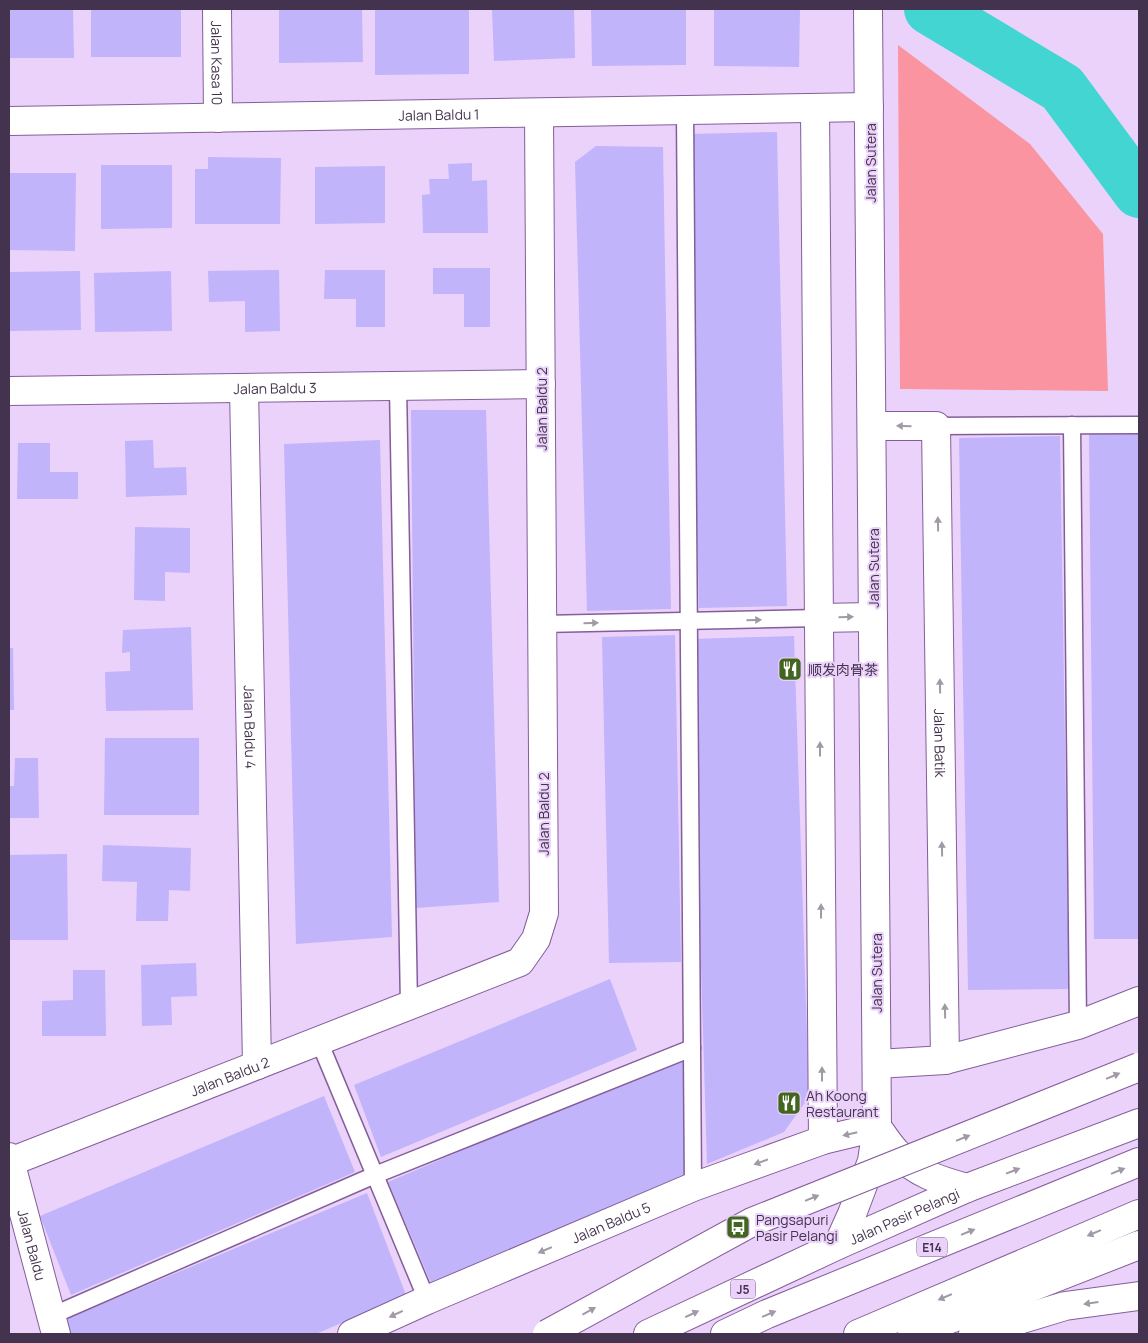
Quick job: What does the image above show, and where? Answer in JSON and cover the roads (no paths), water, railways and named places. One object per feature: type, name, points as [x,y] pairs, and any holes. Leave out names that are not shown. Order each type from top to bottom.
[{"type":"main road","name":"Jalan Kasa 10","points":[[217,9],[218,118]]},
{"type":"main road","name":"Jalan Sutera","points":[[838,1245],[872,1161],[877,1127],[868,9]]},
{"type":"main road","points":[[815,108],[823,1140]]},
{"type":"main road","name":"Jalan Baldu 1","points":[[9,121],[869,108]]},
{"type":"main road","name":"Jalan Baldu 2","points":[[9,1160],[520,962],[536,939],[544,913],[539,113]]},
{"type":"main road","name":"Jalan Baldu 3","points":[[9,391],[541,384]]},
{"type":"main road","name":"Jalan Baldu 4","points":[[244,388],[258,1065]]},
{"type":"main road","points":[[872,426],[936,426]]},
{"type":"main road","name":"Jalan Batik","points":[[936,426],[946,1060]]},
{"type":"main road","points":[[819,618],[873,617]]},
{"type":"main road","points":[[877,1064],[946,1060],[1078,1025],[1139,1001]]},
{"type":"main road","points":[[547,1334],[752,1222],[1139,1067]]},
{"type":"main road","name":"Jalan Pasir Pelangi","points":[[648,1334],[838,1245],[967,1188],[1139,1123]]},
{"type":"main road","points":[[877,1127],[897,1153],[917,1170],[943,1181],[967,1188]]},
{"type":"main road","name":"Jalan Baldu 5","points":[[352,1334],[427,1300],[693,1187],[823,1140],[877,1127]]},
{"type":"main road","name":"Jalan Baldu","points":[[9,1160],[54,1325]]},
{"type":"main road","name":"E14","points":[[725,1334],[776,1311],[1139,1162]]},
{"type":"main road","points":[[858,1334],[1139,1214]]},
{"type":"main road","points":[[912,1334],[1139,1245]]},
{"type":"main road","points":[[973,1334],[1065,1306],[1139,1296]]},
{"type":"lane","points":[[685,111],[693,1187]]},
{"type":"lane","points":[[398,386],[409,1006]]},
{"type":"lane","points":[[1072,425],[1078,1025]]},
{"type":"lane","points":[[936,426],[1139,425]]},
{"type":"lane","points":[[542,624],[819,618]]},
{"type":"lane","points":[[319,1041],[427,1300]]},
{"type":"lane","points":[[54,1325],[375,1175],[692,1048]]},
{"type":"waterway","points":[[930,9],[1062,88],[1139,192]]},
{"type":"place","name":"顺发肉骨茶","points":[[790,669]]},
{"type":"place","name":"Ah Koong Restaurant","points":[[789,1103]]},
{"type":"place","name":"Pangsapuri Pasir Pelangi","points":[[738,1227]]}]
